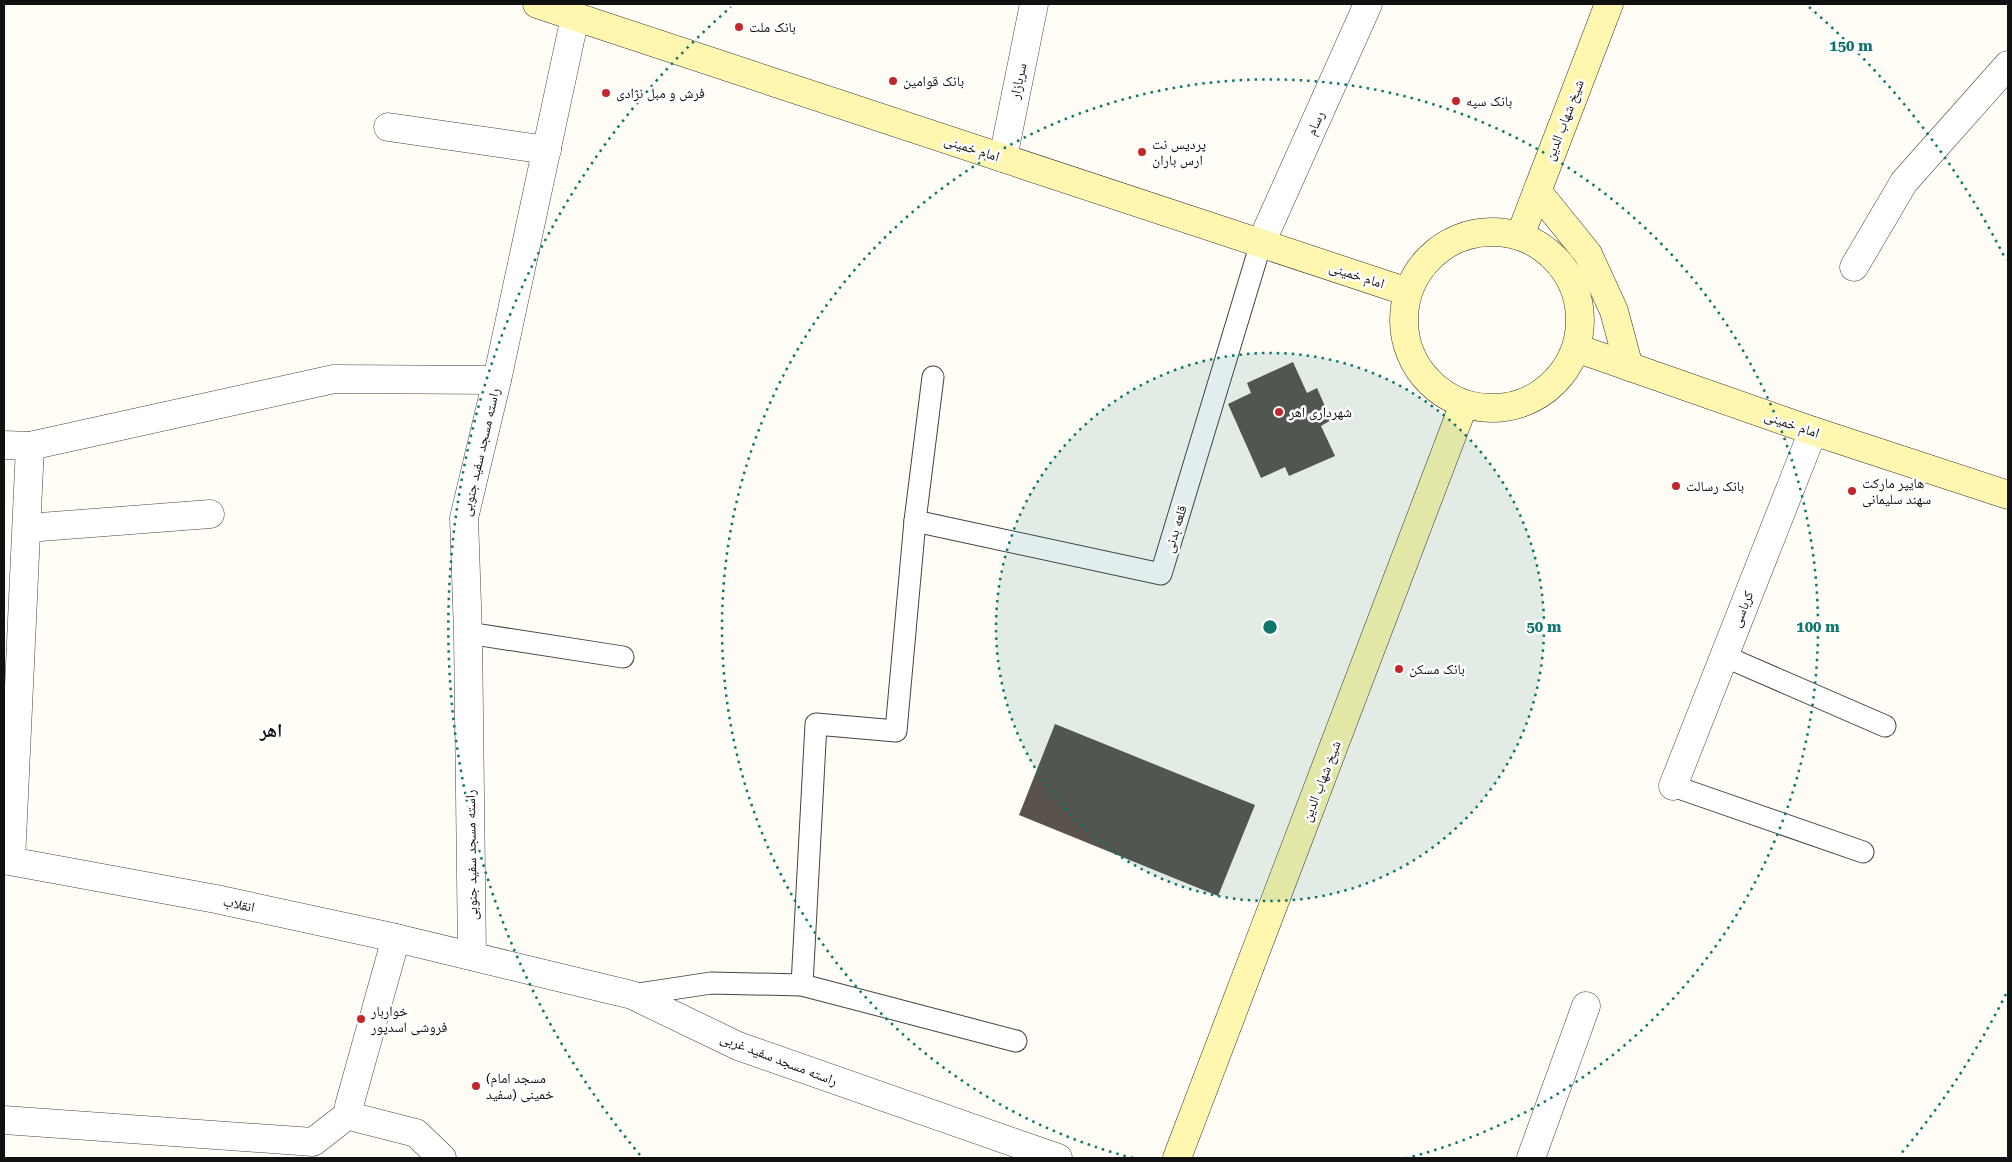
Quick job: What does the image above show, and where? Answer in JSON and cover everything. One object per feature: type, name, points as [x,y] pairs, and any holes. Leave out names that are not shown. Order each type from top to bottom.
[{"type":"main road","name":"امام خمینی","points":[[537,4],[1408,292]]},
{"type":"main road","name":"شیخ شهاب الدین","points":[[1520,236],[1609,4]]},
{"type":"main road","points":[[1537,191],[1588,254],[1614,311],[1629,367]]},
{"type":"main road","points":[[1493,232],[1520,236],[1545,249],[1564,268],[1576,294],[1580,321],[1576,348],[1563,372],[1544,392],[1519,404],[1492,408],[1464,404],[1439,391],[1420,371],[1407,346],[1403,319],[1408,292],[1420,268],[1440,248],[1465,236],[1484,233],[1493,232]]},
{"type":"main road","name":"امام خمینی","points":[[1576,348],[1812,431],[2008,495]]},
{"type":"main road","name":"شیخ شهاب الدین","points":[[1177,1158],[1464,404]]},
{"type":"street","name":"سربازار","points":[[1003,158],[1034,4]]},
{"type":"street","name":"رسام","points":[[1261,243],[1368,4]]},
{"type":"street","name":"راسته مسجد سفید جنوبی","points":[[472,956],[468,633],[464,518],[497,380],[575,16]]},
{"type":"street","points":[[1854,267],[1904,182],[2008,64]]},
{"type":"street","points":[[388,127],[547,150]]},
{"type":"street","points":[[4,445],[30,446],[334,379],[497,380]]},
{"type":"street","name":"کرباسی","points":[[1673,786],[1812,431]]},
{"type":"street","points":[[7,860],[30,446]]},
{"type":"street","points":[[26,528],[210,514]]},
{"type":"street","name":"انقلاب","points":[[7,860],[216,899],[472,956]]},
{"type":"street","points":[[4,1120],[313,1142],[349,1114],[352,1096],[396,938]]},
{"type":"street","name":"راسته مسجد سفید غربی","points":[[472,956],[632,995],[738,1046],[1058,1158]]},
{"type":"street","points":[[1531,1158],[1586,1006]]},
{"type":"street","points":[[349,1114],[357,1118],[416,1134],[442,1158]]},
{"type":"lane","name":"قلعه بدنی","points":[[915,521],[1161,574],[1261,243]]},
{"type":"lane","points":[[802,985],[816,724],[896,731],[915,521],[933,377]]},
{"type":"lane","points":[[468,633],[624,657]]},
{"type":"lane","points":[[1724,656],[1885,726]]},
{"type":"lane","points":[[1673,786],[1863,852]]},
{"type":"lane","points":[[632,995],[711,983],[802,985],[1016,1041]]},
{"type":"building","name":"شهرداری اهر","points":[[1293,362],[1307,393],[1317,388],[1331,420],[1321,426],[1335,456],[1289,476],[1285,467],[1261,478],[1228,404],[1251,393],[1247,383]]},
{"type":"building","points":[[1055,724],[1255,805],[1218,896],[1019,815]]},
{"type":"place","name":"بانک ملت","points":[[739,27]]},
{"type":"place","name":"بانک قوامین","points":[[893,81]]},
{"type":"place","name":"فرش و مبل نژادی","points":[[606,93]]},
{"type":"place","name":"بانک سپه","points":[[1456,101]]},
{"type":"place","name":"پردیس نت ارس باران","points":[[1142,152]]},
{"type":"place","name":"شهرداری اهر","points":[[1279,412]]},
{"type":"place","name":"بانک رسالت","points":[[1676,486]]},
{"type":"place","name":"هایپر مارکت سهند سلیمانی","points":[[1852,491]]},
{"type":"place","name":"بانک مسکن","points":[[1399,669]]},
{"type":"place","name":"خواربار فروشی اسدپور","points":[[361,1019]]},
{"type":"place","name":"(مسجد امام خمینی (سفید","points":[[476,1086]]},
{"type":"district","name":"اهر","points":[[271,730]]}]
